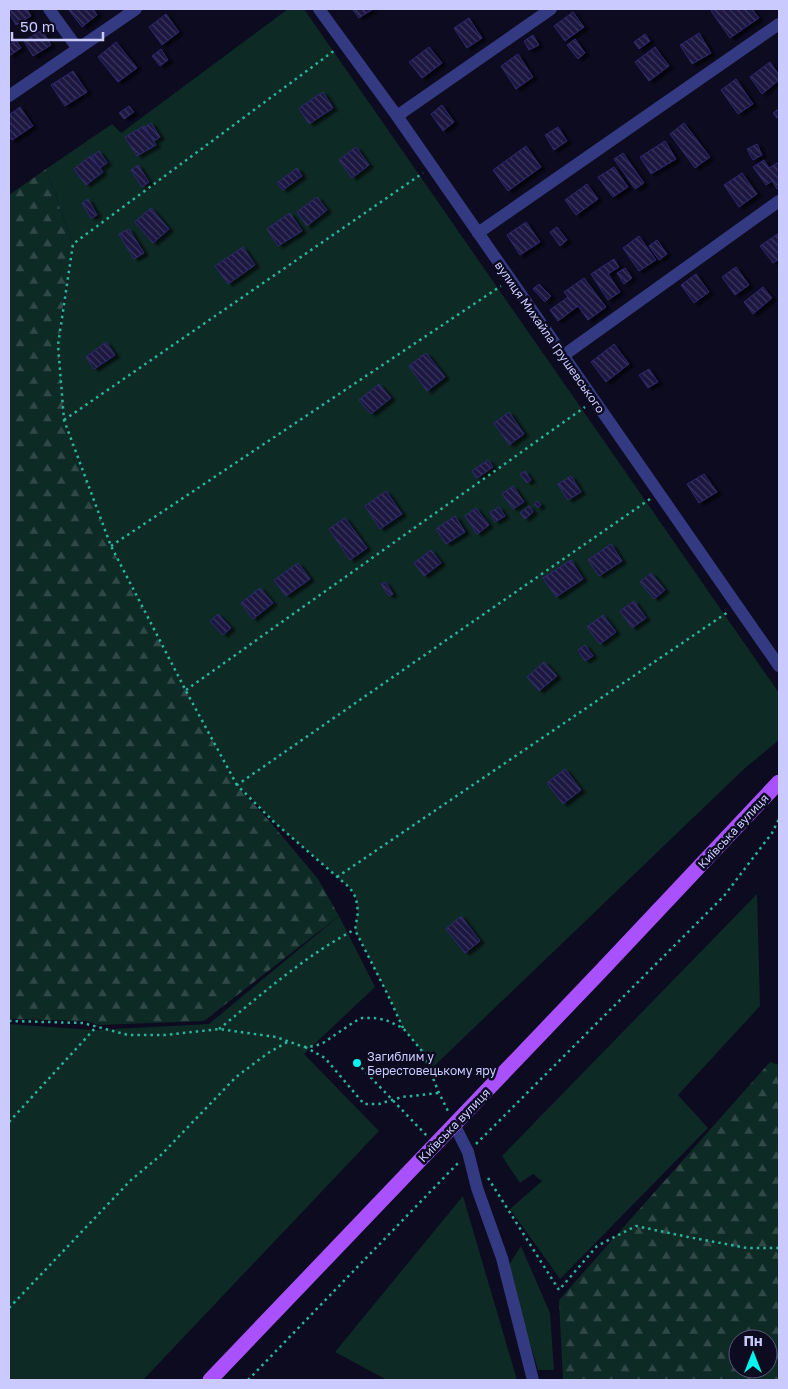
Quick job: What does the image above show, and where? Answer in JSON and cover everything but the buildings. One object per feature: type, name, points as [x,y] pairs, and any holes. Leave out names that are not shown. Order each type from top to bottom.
[{"type":"main road","name":"Київська вулиця","points":[[210,1380],[779,785]]},
{"type":"street","points":[[49,9],[78,49]]},
{"type":"street","points":[[9,96],[136,9]]},
{"type":"street","name":"вулиця Михайла Грушевського","points":[[319,9],[397,116],[564,354],[779,666]]},
{"type":"street","points":[[397,116],[551,9]]},
{"type":"street","points":[[478,233],[779,24]]},
{"type":"street","points":[[564,354],[779,201]]},
{"type":"street","points":[[454,1124],[470,1158],[477,1188],[502,1258],[533,1380]]},
{"type":"path","points":[[344,43],[73,244],[58,345],[64,420],[111,546],[237,785],[274,822],[350,888],[356,898],[358,912],[355,930],[403,1028],[422,1051],[438,1093],[454,1124]]},
{"type":"path","points":[[64,420],[432,166]]},
{"type":"path","points":[[111,546],[511,280]]},
{"type":"path","points":[[186,691],[595,401]]},
{"type":"path","points":[[237,785],[659,493]]},
{"type":"path","points":[[337,878],[737,606]]},
{"type":"path","points":[[248,1380],[470,1158],[724,896],[772,833],[779,819]]},
{"type":"path","points":[[219,1029],[313,954],[355,930]]},
{"type":"path","points":[[304,1047],[323,1044],[362,1018],[386,1020],[403,1028]]},
{"type":"path","points":[[9,1021],[83,1023],[128,1035],[166,1035],[219,1029],[276,1036],[325,1058],[364,1104],[379,1104],[402,1097],[438,1093]]},
{"type":"path","points":[[9,1122],[97,1026]]},
{"type":"path","points":[[9,1308],[131,1180],[161,1155],[236,1077],[268,1053],[289,1041]]},
{"type":"path","points":[[357,1063],[435,1144]]},
{"type":"path","points":[[470,1158],[490,1181],[559,1290],[597,1246],[636,1226],[747,1248],[779,1248]]},
{"type":"green space","points":[[288,9],[304,9],[779,693],[779,740],[744,769],[430,1070],[422,1051],[403,1028],[355,930],[358,912],[356,898],[350,888],[274,822],[237,785],[111,546],[64,420],[58,345],[73,244],[46,169],[112,124],[121,133]]},
{"type":"green space","points":[[46,169],[73,244],[60,326],[64,420],[111,546],[237,785],[318,879],[339,916],[204,1021],[98,1025],[87,1021],[9,1019],[9,195]]},
{"type":"green space","points":[[757,894],[760,1006],[678,1095],[708,1128],[560,1279],[510,1209],[542,1181],[533,1174],[520,1183],[502,1156]]},
{"type":"green space","points":[[339,916],[375,987],[304,1054],[379,1131],[143,1380],[9,1380],[9,1024],[94,1030],[209,1024]]},
{"type":"green space","points":[[770,1062],[779,1065],[779,1380],[563,1380],[559,1300]]},
{"type":"green space","points":[[463,1196],[517,1380],[387,1380],[335,1352]]},
{"type":"green space","points":[[521,1246],[550,1313],[554,1370],[538,1370],[507,1268]]},
{"type":"place","name":"Загиблим у Берестовецькому яру","points":[[357,1063]]}]
